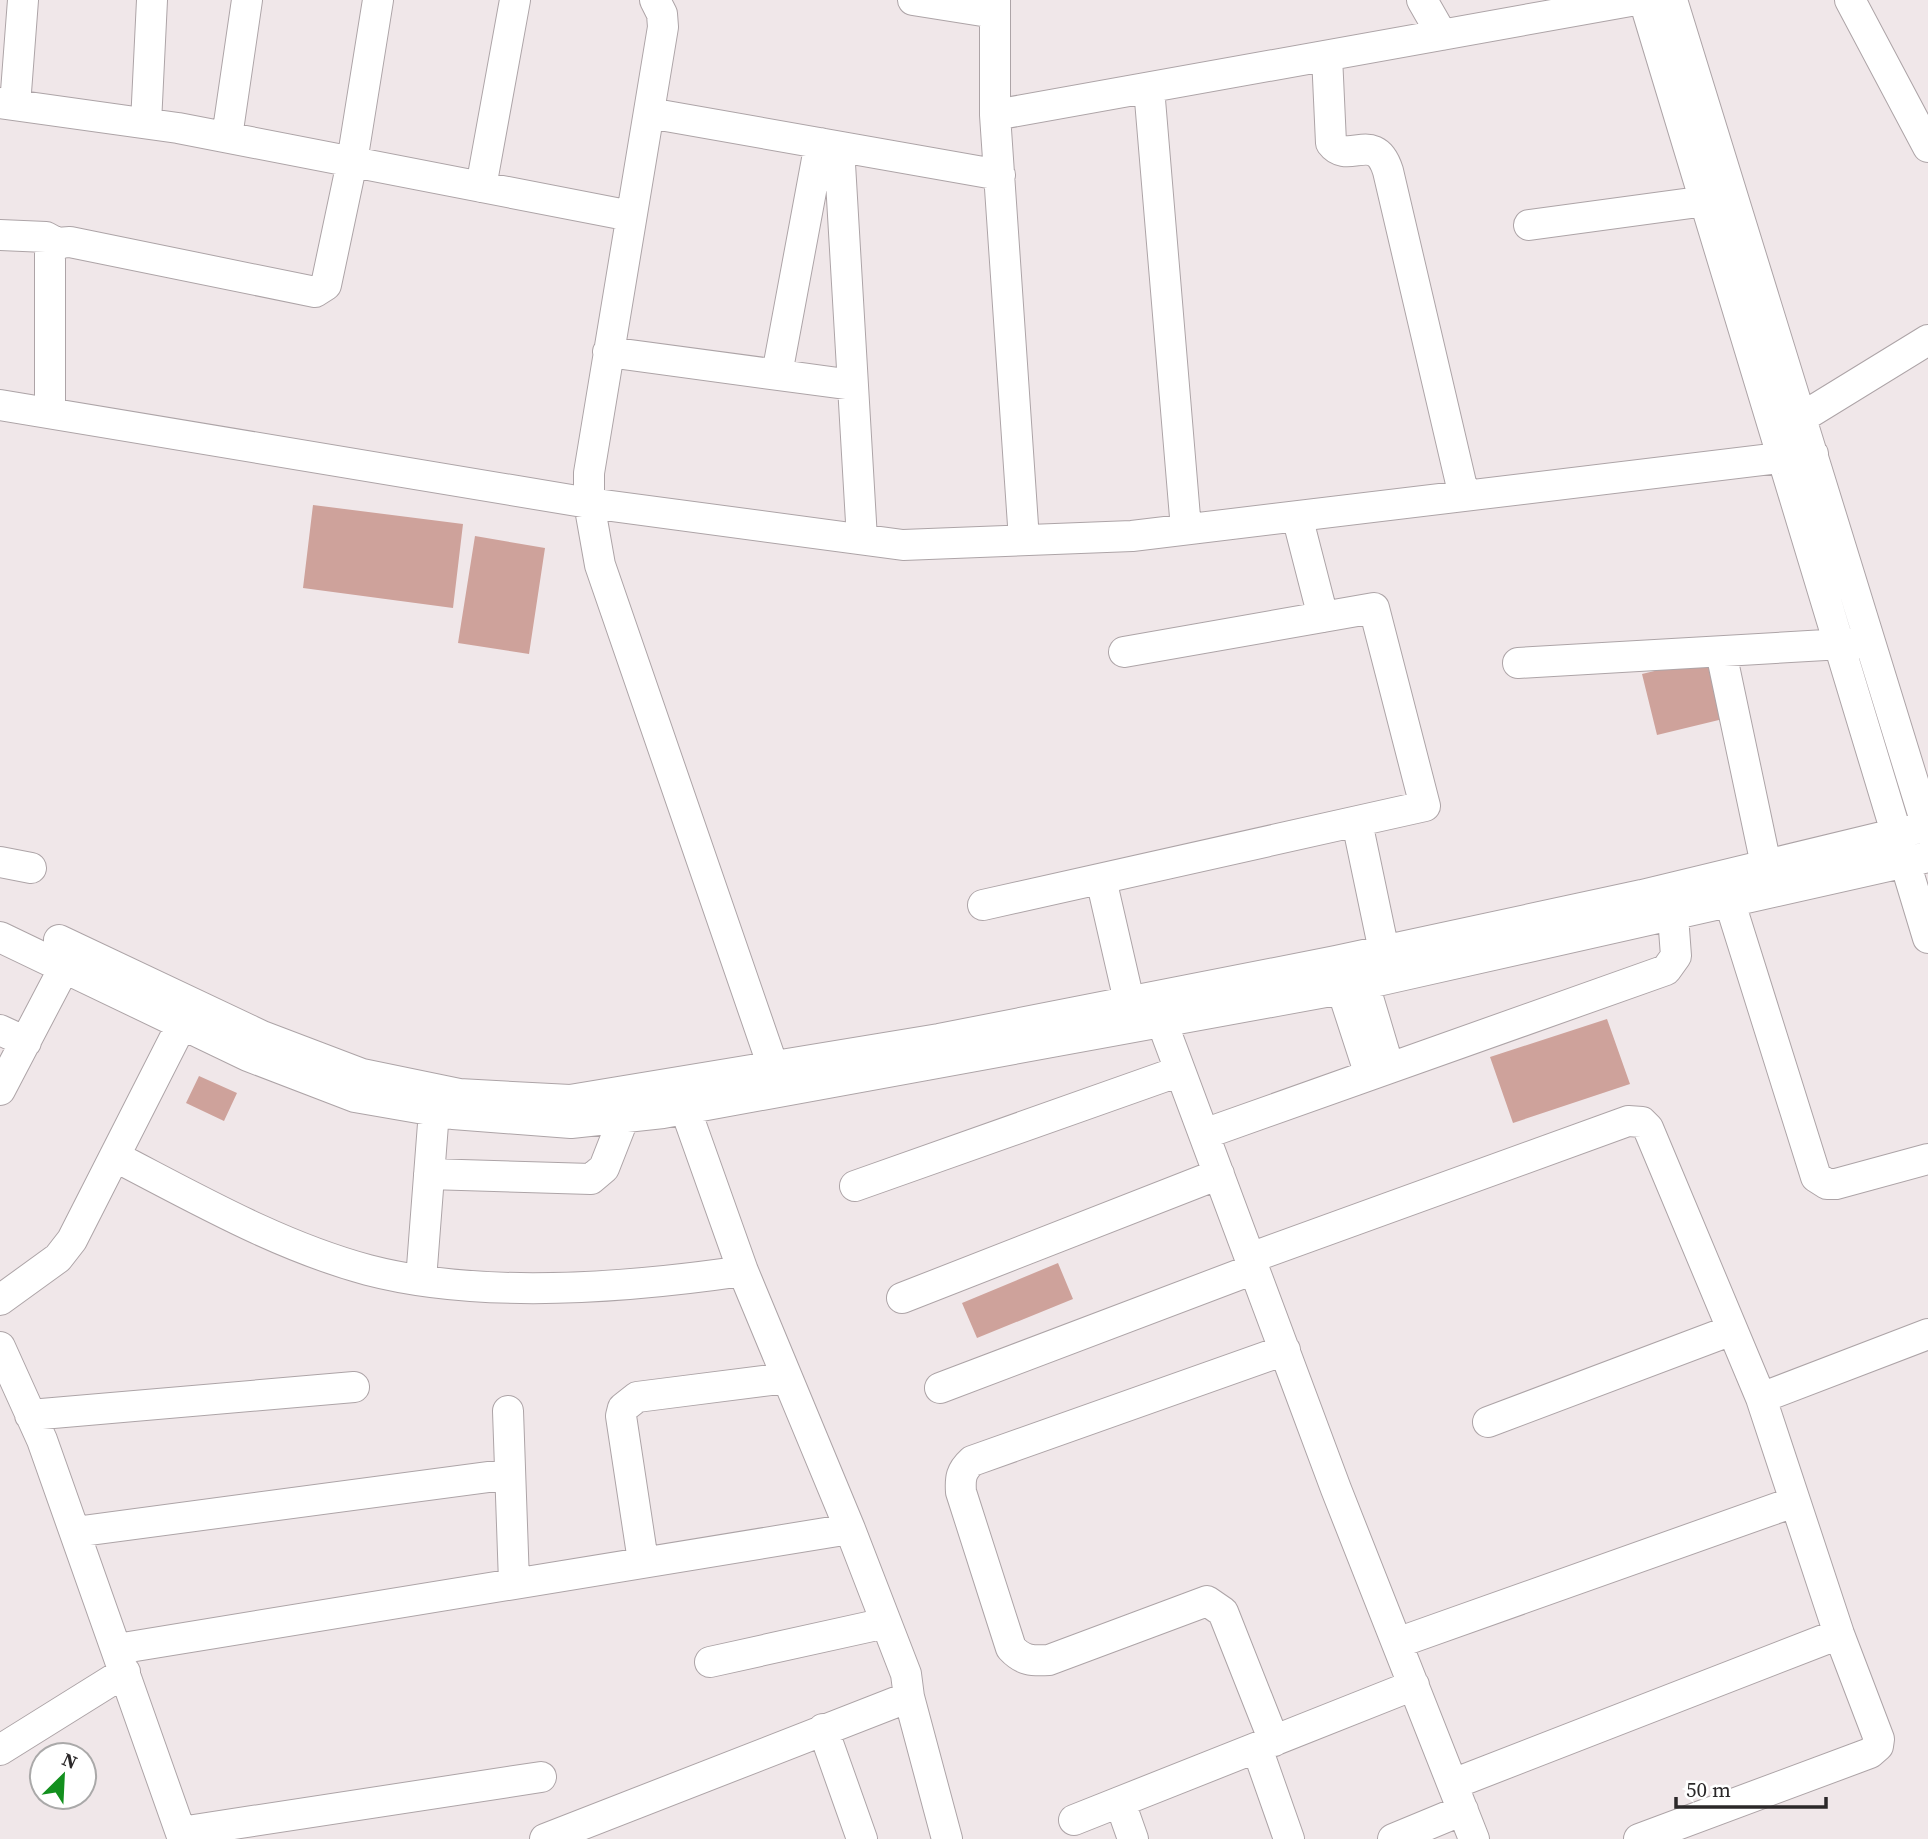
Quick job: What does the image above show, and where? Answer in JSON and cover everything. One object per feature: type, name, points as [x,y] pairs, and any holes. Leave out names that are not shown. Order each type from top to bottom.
[{"type":"street","points":[[23,0],[7,104],[227,137],[631,216]]},
{"type":"street","points":[[146,124],[152,0]]},
{"type":"street","points":[[227,137],[247,0]]},
{"type":"street","points":[[0,235],[46,237],[57,243],[69,242],[315,292],[322,290],[330,278],[378,0]]},
{"type":"street","points":[[481,187],[515,0]]},
{"type":"street","points":[[655,0],[662,14],[663,27],[589,473],[589,503],[600,565],[778,1080]]},
{"type":"street","points":[[913,0],[995,7],[995,115],[1024,540]]},
{"type":"street","points":[[1422,0],[1442,35]]},
{"type":"street","points":[[995,115],[1636,0]]},
{"type":"street","points":[[778,1080],[939,1039],[1148,1006],[1353,986],[1766,865],[1928,828],[1871,642],[1798,455],[1706,201],[1644,0]]},
{"type":"street","points":[[1672,0],[1801,418],[1798,455],[1840,645],[1897,833],[1917,860],[1928,938]]},
{"type":"street","points":[[1850,0],[1928,147]]},
{"type":"street","points":[[1327,56],[1331,143],[1342,151],[1375,150],[1381,154],[1388,171],[1464,496]]},
{"type":"street","points":[[1149,88],[1186,529]]},
{"type":"street","points":[[649,113],[1000,175]]},
{"type":"street","points":[[777,374],[830,145]]},
{"type":"street","points":[[830,145],[853,385],[862,539]]},
{"type":"street","points":[[1529,225],[1706,201]]},
{"type":"street","points":[[50,411],[50,254],[57,243]]},
{"type":"street","points":[[1801,418],[1928,341]]},
{"type":"street","points":[[608,352],[853,385]]},
{"type":"street","points":[[0,405],[50,411],[589,503],[903,545],[1132,536],[1798,455]]},
{"type":"street","points":[[1297,516],[1323,617]]},
{"type":"street","points":[[983,905],[1425,806],[1374,608],[1124,652]]},
{"type":"street","points":[[1518,663],[1871,642]]},
{"type":"street","points":[[1721,652],[1766,865]]},
{"type":"street","points":[[1357,822],[1384,951]]},
{"type":"street","points":[[0,937],[65,966],[187,1013],[362,1074],[459,1094],[570,1100],[682,1096],[778,1080],[1148,1006],[1384,951],[1573,923],[1673,916],[1917,860]]},
{"type":"street","points":[[0,862],[31,868]]},
{"type":"street","points":[[1101,879],[1148,1006],[1180,1071],[1474,1839]]},
{"type":"street","points":[[1730,903],[1816,1177],[1827,1184],[1836,1184],[1928,1159]]},
{"type":"street","points":[[1204,1134],[1666,970],[1676,956],[1673,916]]},
{"type":"street","points":[[0,917],[35,929],[187,1013],[248,1056],[355,1097],[433,1111],[571,1122],[624,1117],[682,1096]]},
{"type":"street","points":[[0,1090],[13,1036],[65,966]]},
{"type":"street","points":[[1353,986],[1380,1072]]},
{"type":"street","points":[[0,1300],[58,1258],[72,1240],[187,1013]]},
{"type":"street","points":[[855,1186],[1180,1071]]},
{"type":"street","points":[[682,1096],[743,1271],[850,1529],[906,1674],[909,1697],[947,1839]]},
{"type":"street","points":[[421,1280],[433,1111]]},
{"type":"street","points":[[429,1174],[591,1179],[604,1168],[624,1117]]},
{"type":"street","points":[[940,1388],[1252,1264],[1634,1120],[1648,1128],[1760,1398],[1839,1634],[1878,1728],[1878,1746],[1870,1753],[1639,1839]]},
{"type":"street","points":[[116,1157],[251,1227],[367,1269],[421,1280],[482,1286],[611,1286],[743,1271]]},
{"type":"street","points":[[902,1298],[1219,1174]]},
{"type":"street","points":[[1488,1422],[1732,1330]]},
{"type":"street","points":[[1760,1398],[1928,1334]]},
{"type":"street","points":[[0,1347],[30,1415],[75,1532],[182,1836],[541,1777]]},
{"type":"street","points":[[1285,1350],[972,1461],[960,1478],[961,1492],[1012,1648],[1019,1656],[1029,1661],[1049,1660],[1207,1601],[1223,1612],[1265,1744],[1289,1839]]},
{"type":"street","points":[[643,1561],[621,1416],[623,1408],[637,1397],[787,1378]]},
{"type":"street","points":[[30,1415],[354,1387]]},
{"type":"street","points":[[508,1411],[514,1582]]},
{"type":"street","points":[[75,1532],[510,1474]]},
{"type":"street","points":[[1397,1643],[1794,1502]]},
{"type":"street","points":[[0,1750],[121,1660],[514,1582],[850,1529]]},
{"type":"street","points":[[709,1662],[886,1623]]},
{"type":"street","points":[[1393,1839],[1458,1797],[1839,1634]]},
{"type":"street","points":[[1074,1820],[1414,1685]]},
{"type":"street","points":[[557,1838],[823,1729],[909,1697]]},
{"type":"street","points":[[823,1729],[862,1839]]},
{"type":"street","points":[[1120,1802],[1133,1839]]},
{"type":"building","points":[[313,505],[463,524],[453,608],[303,588]]},
{"type":"building","points":[[475,536],[545,548],[529,654],[458,643]]},
{"type":"building","points":[[1708,658],[1723,719],[1657,735],[1642,674]]},
{"type":"building","points":[[1607,1019],[1630,1084],[1513,1123],[1490,1057]]},
{"type":"building","points":[[199,1076],[237,1093],[224,1121],[186,1103]]},
{"type":"building","points":[[1058,1263],[1073,1299],[977,1338],[962,1303]]}]
